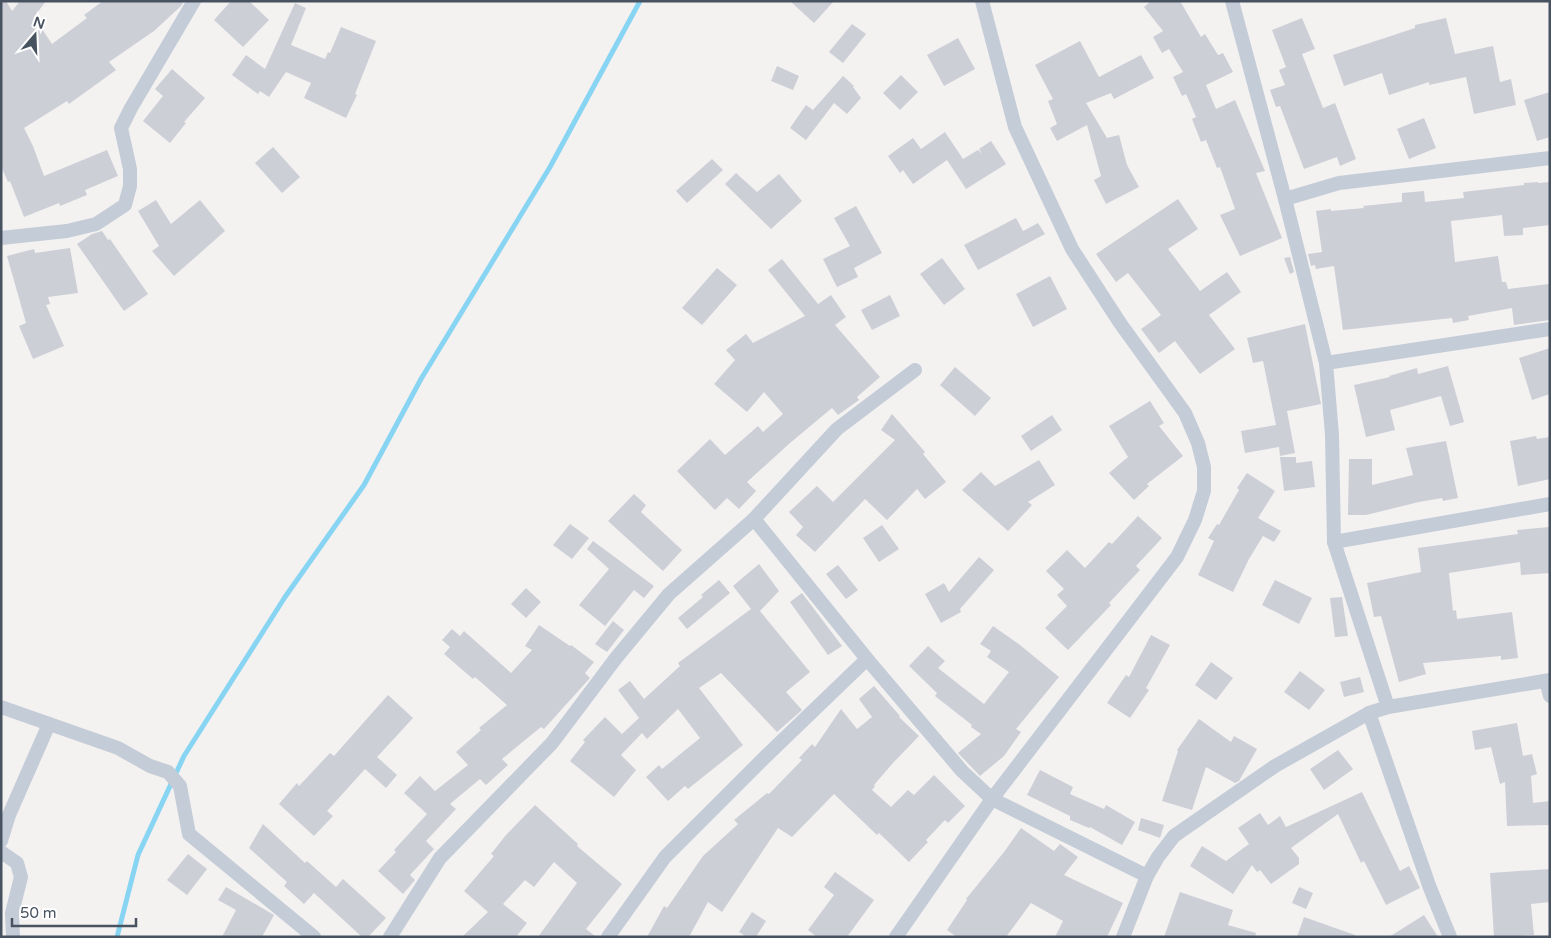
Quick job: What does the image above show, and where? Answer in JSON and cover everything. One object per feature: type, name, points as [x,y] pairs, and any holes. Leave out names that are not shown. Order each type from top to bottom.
[{"type":"street","points":[[1,238],[67,231],[96,224],[125,205],[130,186],[130,169],[121,128],[194,1]]},
{"type":"street","points":[[896,937],[992,800],[1178,557],[1195,520],[1204,491],[1204,467],[1198,443],[1184,413],[1120,323],[1068,240],[1015,127],[982,1]]},
{"type":"street","points":[[1232,1],[1285,198],[1326,363],[1332,435],[1334,542],[1388,707]]},
{"type":"street","points":[[1285,198],[1339,184],[1550,158]]},
{"type":"street","points":[[1326,363],[1550,329]]},
{"type":"street","points":[[390,937],[440,858],[552,743],[616,658],[669,594],[754,519],[837,429],[915,370]]},
{"type":"street","points":[[1334,542],[1550,504]]},
{"type":"street","points":[[754,519],[867,659],[962,771],[992,800],[1147,876]]},
{"type":"street","points":[[608,937],[665,857],[867,659]]},
{"type":"street","points":[[1123,937],[1147,876],[1158,856],[1174,836],[1275,766],[1369,713],[1388,707],[1548,680],[1550,696]]},
{"type":"street","points":[[1,707],[118,748],[150,766],[168,772],[180,786],[189,834],[314,937]]},
{"type":"street","points":[[1369,713],[1430,888],[1450,937]]},
{"type":"street","points":[[1,840],[8,815],[49,724]]},
{"type":"street","points":[[1,852],[17,863],[21,877],[12,913],[13,937]]},
{"type":"building","points":[[1,1],[6,1],[12,11],[20,1],[46,1],[34,17],[52,44],[87,18],[84,15],[103,1],[184,1],[154,31],[109,62],[116,70],[69,104],[67,101],[24,128],[44,176],[107,150],[118,176],[85,190],[87,195],[60,206],[59,203],[24,217],[10,181],[8,182],[1,166]]},
{"type":"building","points":[[231,1],[249,1],[269,20],[243,47],[214,20]]},
{"type":"building","points":[[790,1],[834,1],[814,23]]},
{"type":"building","points":[[1151,1],[1180,1],[1201,37],[1205,34],[1218,55],[1223,53],[1233,72],[1206,85],[1216,109],[1235,100],[1265,171],[1256,173],[1282,238],[1240,256],[1220,215],[1235,209],[1220,167],[1217,168],[1206,140],[1201,142],[1192,119],[1196,117],[1186,94],[1182,96],[1173,77],[1183,72],[1169,49],[1162,53],[1153,37],[1163,31],[1144,7]]},
{"type":"building","points":[[295,3],[306,8],[291,45],[325,59],[328,52],[330,53],[341,27],[376,41],[355,94],[357,95],[346,118],[304,98],[311,83],[286,72],[269,97],[260,91],[258,94],[232,75],[246,55],[265,69]]},
{"type":"building","points":[[1302,18],[1315,49],[1302,54],[1323,108],[1335,103],[1356,159],[1340,166],[1337,157],[1304,169],[1280,106],[1276,107],[1270,90],[1285,85],[1279,70],[1286,67],[1272,30]]},
{"type":"building","points":[[1446,18],[1455,54],[1493,46],[1500,82],[1511,79],[1516,105],[1474,114],[1466,77],[1429,85],[1429,82],[1389,95],[1382,73],[1344,86],[1333,55],[1415,28],[1415,25]]},
{"type":"building","points":[[852,24],[866,34],[843,63],[829,52]]},
{"type":"building","points":[[958,38],[975,69],[944,86],[927,55]]},
{"type":"building","points":[[1080,41],[1099,77],[1141,55],[1154,78],[1114,99],[1111,93],[1086,103],[1107,138],[1119,135],[1127,165],[1139,187],[1106,204],[1094,180],[1101,176],[1087,125],[1057,141],[1050,128],[1057,124],[1048,101],[1053,99],[1035,65]]},
{"type":"building","points":[[777,66],[799,76],[793,90],[771,81]]},
{"type":"building","points":[[172,69],[205,98],[184,122],[186,123],[170,143],[143,121],[163,96],[155,89]]},
{"type":"building","points":[[901,75],[918,92],[900,110],[883,93]]},
{"type":"building","points":[[843,76],[854,86],[861,98],[847,114],[834,103],[806,140],[790,128],[806,105],[813,110]]},
{"type":"building","points":[[1550,92],[1550,137],[1537,141],[1524,100]]},
{"type":"building","points":[[1424,118],[1436,148],[1409,159],[1397,129]]},
{"type":"building","points":[[945,132],[963,159],[978,150],[982,154],[979,149],[991,141],[1006,164],[966,189],[947,160],[913,184],[903,170],[900,173],[888,156],[913,138],[921,149]]},
{"type":"building","points":[[273,147],[300,177],[282,193],[255,163]]},
{"type":"building","points":[[712,159],[723,170],[687,203],[676,191]]},
{"type":"building","points":[[736,173],[757,192],[779,174],[802,201],[771,229],[725,184]]},
{"type":"building","points":[[1550,182],[1550,225],[1523,228],[1523,235],[1504,236],[1502,215],[1451,221],[1455,262],[1498,256],[1502,282],[1506,282],[1508,289],[1549,284],[1550,320],[1514,325],[1512,308],[1468,316],[1469,320],[1453,323],[1452,318],[1343,330],[1334,266],[1316,269],[1315,265],[1311,266],[1308,254],[1322,252],[1316,211],[1364,208],[1363,206],[1402,202],[1402,193],[1424,191],[1425,202],[1464,198],[1463,192]]},
{"type":"building","points":[[1178,199],[1198,229],[1168,249],[1200,291],[1227,272],[1241,292],[1209,315],[1235,349],[1200,374],[1175,341],[1159,353],[1141,329],[1161,315],[1128,273],[1116,282],[1096,254]]},
{"type":"building","points":[[156,200],[171,224],[200,200],[225,231],[174,276],[152,251],[159,246],[138,211]]},
{"type":"building","points":[[856,206],[882,253],[854,268],[858,277],[837,287],[823,259],[850,246],[834,218]]},
{"type":"building","points":[[1016,218],[1023,231],[1038,223],[1045,234],[978,270],[964,245]]},
{"type":"building","points":[[102,231],[108,240],[110,239],[148,294],[124,311],[77,244],[92,234]]},
{"type":"building","points":[[70,248],[78,293],[48,297],[50,304],[46,305],[64,346],[33,359],[19,326],[26,323],[7,256],[34,249],[35,253]]},
{"type":"building","points":[[1290,257],[1294,272],[1290,274],[1284,258]]},
{"type":"building","points":[[942,258],[965,289],[944,305],[920,274]]},
{"type":"building","points":[[782,259],[818,304],[831,295],[846,317],[835,325],[880,377],[857,397],[859,400],[838,415],[832,408],[747,482],[756,491],[739,509],[727,498],[715,510],[677,471],[710,439],[725,455],[758,426],[763,432],[783,414],[764,392],[747,412],[714,384],[735,360],[726,350],[746,334],[753,343],[805,316],[768,270]]},
{"type":"building","points":[[717,268],[737,285],[702,325],[682,308]]},
{"type":"building","points":[[1050,276],[1067,309],[1033,327],[1016,294]]},
{"type":"building","points":[[890,295],[900,316],[872,330],[861,310]]},
{"type":"building","points":[[1305,324],[1321,404],[1287,411],[1295,453],[1280,456],[1279,447],[1245,453],[1241,431],[1276,425],[1263,361],[1253,363],[1247,338]]},
{"type":"building","points":[[1550,348],[1550,394],[1532,400],[1519,358]]},
{"type":"building","points":[[1448,366],[1464,422],[1450,426],[1441,396],[1390,410],[1395,430],[1366,437],[1354,385],[1390,377],[1417,368],[1418,374]]},
{"type":"building","points":[[955,367],[991,398],[975,416],[940,385]]},
{"type":"building","points":[[1150,401],[1164,423],[1159,426],[1183,456],[1147,484],[1149,486],[1134,500],[1109,473],[1128,457],[1109,426]]},
{"type":"building","points":[[892,414],[925,452],[923,454],[946,482],[925,499],[917,489],[887,520],[865,499],[815,552],[796,535],[803,527],[789,512],[817,486],[833,502],[895,440],[881,430]]},
{"type":"building","points":[[1052,415],[1062,430],[1031,451],[1021,436]]},
{"type":"building","points":[[1536,436],[1537,439],[1550,437],[1550,479],[1518,486],[1510,441]]},
{"type":"building","points":[[1446,441],[1458,498],[1443,501],[1442,498],[1419,502],[1366,515],[1348,515],[1349,459],[1372,459],[1372,485],[1413,475],[1406,448]]},
{"type":"building","points":[[1280,457],[1296,457],[1296,463],[1312,461],[1315,487],[1284,491]]},
{"type":"building","points":[[1039,460],[1055,485],[1028,502],[1032,505],[1008,531],[962,490],[981,472],[995,486]]},
{"type":"building","points":[[1247,473],[1275,491],[1258,518],[1281,531],[1274,542],[1263,536],[1233,592],[1198,575],[1214,541],[1208,538],[1217,524],[1219,525],[1239,490],[1237,488]]},
{"type":"building","points":[[634,494],[646,505],[641,512],[682,550],[663,571],[608,521]]},
{"type":"building","points":[[1138,516],[1162,538],[1136,566],[1140,570],[1109,603],[1111,605],[1068,650],[1045,628],[1067,606],[1057,595],[1064,589],[1046,571],[1067,550],[1085,568],[1109,542],[1112,544]]},
{"type":"building","points":[[570,524],[589,538],[572,559],[553,545]]},
{"type":"building","points":[[882,525],[899,549],[879,562],[863,538]]},
{"type":"building","points":[[1550,527],[1550,573],[1521,575],[1520,562],[1449,573],[1453,611],[1456,610],[1457,619],[1512,612],[1518,658],[1501,660],[1501,656],[1423,663],[1426,674],[1399,682],[1381,616],[1374,617],[1367,583],[1421,572],[1418,548],[1518,534],[1517,530]]},
{"type":"building","points":[[593,541],[654,586],[644,598],[634,590],[605,626],[579,605],[609,569],[587,549]]},
{"type":"building","points":[[979,557],[994,570],[960,609],[961,612],[941,623],[925,594],[944,583],[949,592]]},
{"type":"building","points":[[759,564],[779,591],[760,611],[810,672],[786,692],[802,710],[777,732],[721,673],[699,688],[743,745],[688,789],[685,786],[668,801],[646,777],[659,765],[662,769],[700,738],[678,709],[647,739],[642,733],[621,755],[636,770],[614,797],[570,761],[585,742],[583,740],[605,717],[622,734],[639,718],[618,690],[630,681],[644,699],[680,666],[678,663],[751,609],[733,586]]},
{"type":"building","points":[[838,565],[858,590],[846,599],[826,574]]},
{"type":"building","points":[[719,580],[730,593],[687,629],[678,618],[703,597],[701,595]]},
{"type":"building","points":[[1275,580],[1312,598],[1299,624],[1262,605]]},
{"type":"building","points":[[526,588],[541,602],[526,618],[511,604]]},
{"type":"building","points":[[802,593],[842,646],[828,655],[790,602]]},
{"type":"building","points":[[1342,597],[1348,636],[1335,637],[1330,598]]},
{"type":"building","points":[[613,621],[624,630],[607,652],[595,644]]},
{"type":"building","points":[[539,625],[594,662],[585,673],[590,678],[544,729],[541,727],[502,759],[508,765],[486,785],[480,779],[450,804],[456,809],[426,841],[434,849],[410,875],[415,880],[403,894],[378,871],[396,852],[394,850],[427,814],[404,793],[420,776],[435,791],[468,765],[456,752],[481,730],[479,728],[507,705],[475,677],[473,679],[444,654],[450,647],[442,640],[452,629],[460,636],[464,631],[511,673],[532,650],[525,646]]},
{"type":"building","points":[[993,626],[1059,677],[1016,729],[1021,732],[1004,756],[980,776],[958,753],[981,734],[935,696],[937,693],[909,666],[928,646],[945,661],[938,668],[984,704],[1009,672],[987,657],[991,651],[980,644]]},
{"type":"building","points":[[1151,635],[1170,645],[1146,688],[1149,690],[1130,718],[1107,703],[1126,675],[1129,677]]},
{"type":"building","points":[[1211,662],[1233,678],[1216,700],[1195,685]]},
{"type":"building","points":[[1300,671],[1325,690],[1309,710],[1284,692]]},
{"type":"building","points":[[1360,677],[1364,692],[1344,697],[1340,682]]},
{"type":"building","points":[[874,686],[899,717],[919,736],[893,763],[872,790],[891,807],[908,790],[914,795],[934,775],[965,806],[948,823],[945,820],[909,862],[834,794],[792,837],[778,828],[722,912],[708,902],[689,937],[647,937],[664,906],[667,908],[703,856],[738,824],[734,820],[767,793],[769,794],[802,760],[799,758],[812,744],[815,747],[841,709],[857,729],[872,717],[859,699]]},
{"type":"building","points":[[388,695],[413,718],[377,757],[397,775],[386,788],[365,769],[327,811],[333,816],[314,836],[279,804],[297,783],[299,786],[330,753],[334,756]]},
{"type":"building","points":[[1199,719],[1231,742],[1234,736],[1257,749],[1239,781],[1235,783],[1206,767],[1192,810],[1162,801],[1177,750]]},
{"type":"building","points":[[1517,723],[1523,756],[1532,754],[1537,774],[1531,776],[1533,803],[1550,801],[1550,825],[1507,826],[1505,782],[1500,784],[1491,747],[1475,750],[1472,731]]},
{"type":"building","points":[[1338,750],[1353,769],[1324,790],[1310,769]]},
{"type":"building","points":[[1040,770],[1073,787],[1070,794],[1104,809],[1106,805],[1135,822],[1122,845],[1090,827],[1070,820],[1070,816],[1027,795]]},
{"type":"building","points":[[1362,792],[1400,871],[1409,866],[1420,888],[1386,905],[1364,861],[1361,863],[1338,814],[1291,848],[1299,858],[1299,864],[1271,884],[1260,870],[1257,872],[1252,865],[1233,894],[1190,866],[1202,846],[1226,861],[1249,844],[1238,828],[1260,813],[1268,825],[1280,816],[1286,827]]},
{"type":"building","points":[[535,805],[578,844],[577,846],[622,884],[586,929],[596,937],[538,937],[577,883],[554,862],[534,887],[525,880],[503,904],[527,923],[516,937],[462,937],[488,912],[464,891],[494,856],[491,854],[506,835]]},
{"type":"building","points":[[1141,818],[1164,825],[1160,838],[1138,830]]},
{"type":"building","points":[[263,824],[305,863],[307,861],[336,887],[343,879],[386,918],[368,937],[362,937],[314,893],[304,904],[284,886],[287,882],[249,848]]},
{"type":"building","points":[[1021,828],[1054,851],[1060,844],[1078,857],[1064,875],[1123,903],[1107,937],[1055,937],[1063,921],[1031,903],[1006,937],[957,937],[947,930],[966,899]]},
{"type":"building","points":[[188,854],[207,869],[187,895],[167,880]]},
{"type":"building","points":[[1550,869],[1550,902],[1531,904],[1534,935],[1494,937],[1490,873]]},
{"type":"building","points":[[835,872],[874,900],[847,937],[817,937],[808,930],[834,895],[824,887]]},
{"type":"building","points":[[226,887],[274,915],[262,937],[222,937],[236,910],[218,900]]},
{"type":"building","points":[[1299,887],[1313,893],[1306,909],[1292,903]]},
{"type":"building","points":[[1180,892],[1233,910],[1228,925],[1256,933],[1255,937],[1164,937]]},
{"type":"building","points":[[752,912],[766,921],[756,937],[747,937],[739,932]]},
{"type":"building","points":[[1424,915],[1438,937],[1389,937]]},
{"type":"building","points":[[1304,917],[1355,935],[1354,937],[1297,937]]},
{"type":"waterway","points":[[117,937],[138,855],[184,756],[285,597],[364,485],[421,379],[550,167],[640,1]]}]
